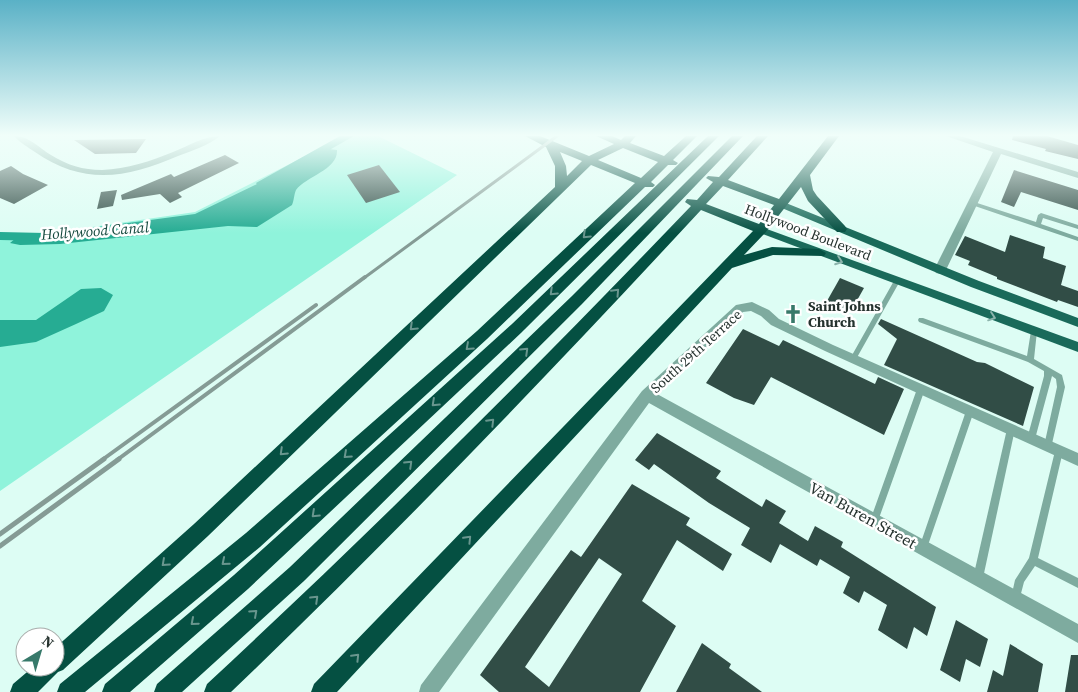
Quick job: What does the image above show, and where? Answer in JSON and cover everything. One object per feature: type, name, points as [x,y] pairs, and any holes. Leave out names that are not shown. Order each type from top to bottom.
[{"type":"highway","points":[[560,190],[561,168]]},
{"type":"highway","points":[[65,653],[202,530],[582,168]]},
{"type":"highway","name":"Hollywood Boulevard","points":[[610,168],[761,230]]},
{"type":"highway","points":[[68,692],[260,533],[482,335],[657,168]]},
{"type":"highway","points":[[113,692],[248,575],[517,328],[681,168]]},
{"type":"highway","name":"Hollywood Boulevard","points":[[695,168],[781,204]]},
{"type":"highway","points":[[165,692],[297,574],[577,300],[706,168]]},
{"type":"highway","points":[[215,692],[312,601],[535,378],[733,168]]},
{"type":"highway","points":[[322,692],[728,266],[761,230],[809,168]]},
{"type":"highway","points":[[804,174],[807,190],[812,198],[841,229]]},
{"type":"highway","points":[[728,266],[772,251],[819,253]]},
{"type":"highway","points":[[21,692],[38,677]]},
{"type":"main road","name":"Hollywood Boulevard","points":[[781,204],[940,270],[1078,323]]},
{"type":"main road","name":"Hollywood Boulevard","points":[[761,230],[1078,347]]},
{"type":"street","points":[[74,168],[84,172],[132,168]]},
{"type":"street","points":[[940,270],[989,168]]},
{"type":"street","points":[[1056,168],[1078,175]]},
{"type":"street","name":"South 29th Terrace","points":[[428,692],[647,395],[740,308],[752,306],[765,313],[775,322],[853,359],[1078,460]]},
{"type":"street","name":"Van Buren Street","points":[[647,395],[1078,634]]},
{"type":"lane","points":[[971,203],[1078,239]]},
{"type":"lane","points":[[1038,225],[1041,215],[1078,227]]},
{"type":"lane","points":[[853,359],[897,281]]},
{"type":"lane","points":[[922,320],[1030,360],[1059,377],[1062,386],[1054,449],[1033,560],[1020,580],[1015,599]]},
{"type":"lane","points":[[1030,360],[1034,331]]},
{"type":"lane","points":[[1031,439],[1048,376],[1047,370]]},
{"type":"lane","points":[[874,521],[921,389]]},
{"type":"lane","points":[[923,548],[970,411]]},
{"type":"lane","points":[[978,578],[1011,429]]},
{"type":"lane","points":[[1033,560],[1078,583]]},
{"type":"shaded area","points":[[281,168],[443,168],[457,175],[0,491],[0,233],[10,239],[195,212]]},
{"type":"water","points":[[289,168],[327,168],[296,190],[292,205],[257,227],[228,226],[60,244],[20,245],[10,243],[16,238],[195,214]]},
{"type":"water","points":[[101,288],[113,295],[104,311],[36,342],[0,347],[0,320],[36,320],[81,289]]},
{"type":"building","points":[[6,168],[14,168],[48,185],[14,204],[0,198],[0,171]]},
{"type":"building","points":[[194,168],[228,168],[178,193],[182,197],[170,203],[160,194],[122,200],[121,195],[171,174],[174,177]]},
{"type":"building","points":[[368,168],[382,168],[400,192],[366,203],[347,175]]},
{"type":"building","points":[[1014,170],[1078,190],[1078,210],[1021,192],[1014,207],[1001,202]]},
{"type":"building","points":[[117,190],[113,206],[97,209],[101,192]]},
{"type":"building","points":[[1010,235],[1045,247],[1043,258],[1066,266],[1061,285],[1078,291],[1078,307],[1058,300],[1057,302],[997,279],[997,277],[968,265],[970,261],[955,255],[965,236],[1005,252]]},
{"type":"building","points":[[840,278],[864,288],[851,311],[827,301]]},
{"type":"building","points":[[881,319],[977,362],[985,363],[1034,387],[1023,426],[884,365],[897,339],[878,324]]},
{"type":"building","points":[[743,329],[779,346],[783,340],[875,384],[878,377],[904,389],[884,435],[771,377],[754,405],[734,398],[706,383]]},
{"type":"building","points":[[657,433],[721,471],[716,478],[762,507],[766,499],[786,511],[779,523],[808,541],[815,526],[843,542],[841,547],[936,607],[927,636],[914,627],[907,649],[878,630],[887,605],[864,591],[859,603],[843,593],[850,577],[820,559],[817,566],[780,544],[771,563],[741,545],[750,528],[709,503],[654,464],[649,470],[635,460]]},
{"type":"building","points":[[632,484],[690,518],[686,525],[732,554],[723,571],[677,540],[642,601],[676,626],[640,692],[499,692],[480,675],[571,550],[581,557]],"holes":[[[599,558],[622,574],[549,687],[525,667]]]},
{"type":"building","points":[[956,620],[988,639],[980,667],[966,659],[960,682],[940,670]]},
{"type":"building","points":[[702,643],[731,664],[729,668],[762,692],[676,692]]},
{"type":"building","points":[[1010,644],[1043,664],[1038,692],[987,692],[993,670],[1003,676]]},
{"type":"building","points":[[1071,655],[1078,655],[1078,692],[1065,692]]},
{"type":"waterway","name":"Hollywood Canal","points":[[262,183],[289,168]]},
{"type":"waterway","name":"Hollywood Canal","points":[[0,236],[45,237]]},
{"type":"railway","points":[[364,278],[513,168]]},
{"type":"railway","points":[[117,460],[365,277]]},
{"type":"railway","points":[[102,460],[316,305]]},
{"type":"railway","points":[[0,534],[104,459]]},
{"type":"railway","points":[[0,546],[119,459]]},
{"type":"place","name":"Saint Johns Church","points":[[793,314]]}]
